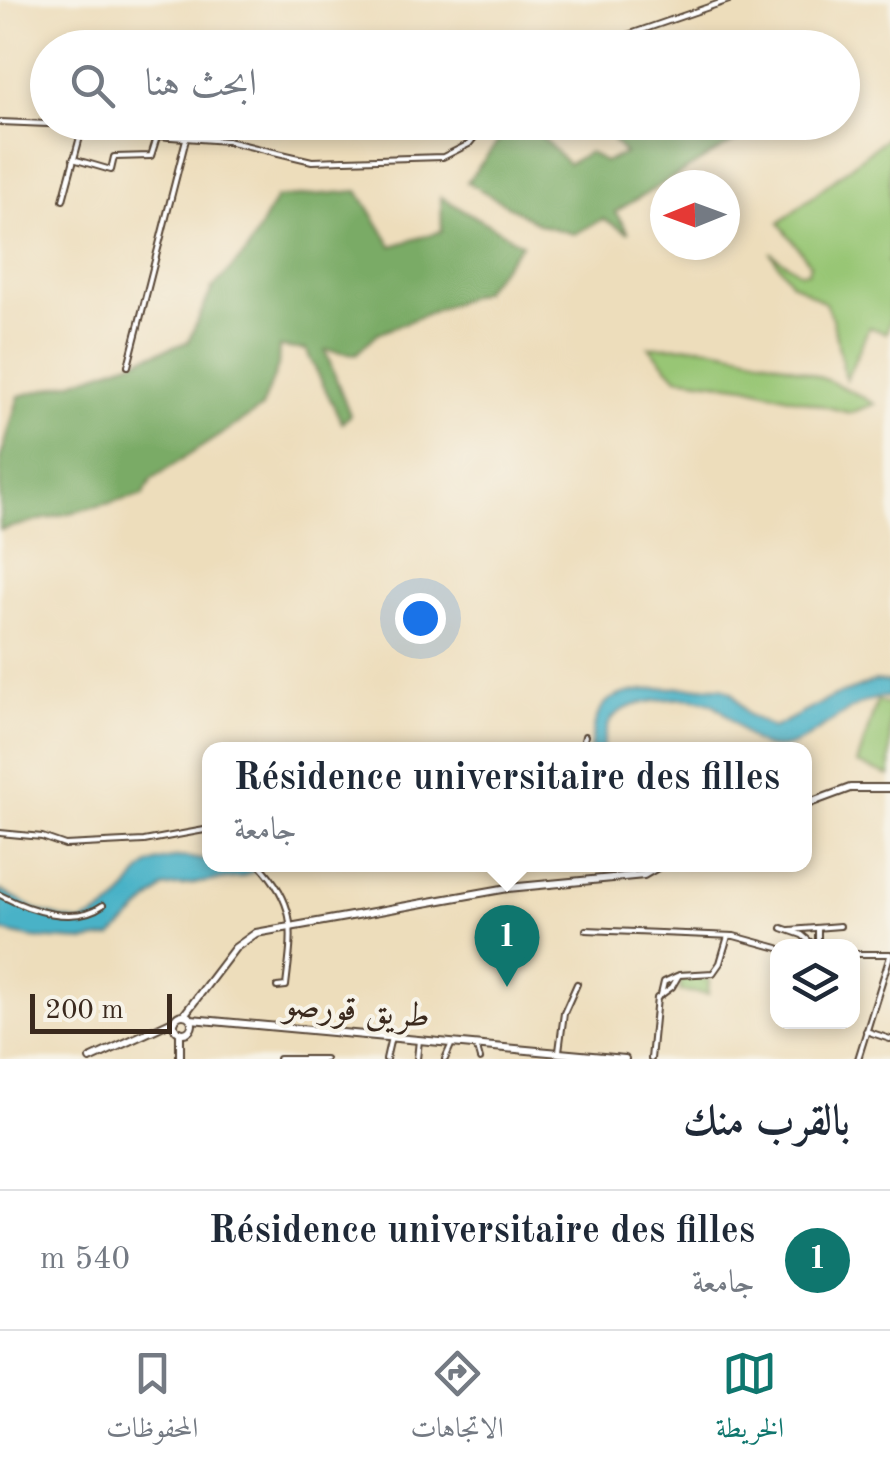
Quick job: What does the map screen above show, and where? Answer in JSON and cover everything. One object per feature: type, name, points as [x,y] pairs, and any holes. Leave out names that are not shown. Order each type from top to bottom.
[{"type":"main road","points":[[812,802],[850,788],[890,788]]},
{"type":"main road","points":[[180,1059],[184,1024],[200,997],[244,940],[256,933],[508,888],[649,872]]},
{"type":"main road","name":"طريق قورصو","points":[[184,1024],[204,1020],[534,1050],[546,1055],[559,1052],[625,1059]]},
{"type":"main road","points":[[90,1059],[160,1028],[184,1024]]},
{"type":"street","points":[[642,30],[728,0]]},
{"type":"street","points":[[0,122],[30,123]]},
{"type":"street","points":[[63,200],[79,140]]},
{"type":"street","points":[[73,159],[112,169],[114,157],[151,156],[156,140]]},
{"type":"street","points":[[128,366],[186,140]]},
{"type":"street","points":[[202,140],[235,142],[302,160],[426,158],[461,150],[470,140]]},
{"type":"street","points":[[584,742],[585,736]]},
{"type":"street","points":[[0,833],[42,836],[64,844],[144,842],[202,831]]},
{"type":"street","points":[[266,872],[293,924],[286,986],[277,987]]},
{"type":"street","points":[[0,895],[59,914],[82,915],[103,905]]},
{"type":"street","points":[[790,930],[840,926]]},
{"type":"street","points":[[782,928],[805,939]]},
{"type":"street","points":[[817,939],[818,928]]},
{"type":"street","points":[[586,930],[728,936],[770,945]]},
{"type":"street","points":[[661,995],[664,982],[678,976],[713,972],[728,936]]},
{"type":"street","points":[[858,1059],[890,955],[860,954]]},
{"type":"street","points":[[651,1059],[656,1000],[672,987],[678,976]]},
{"type":"street","points":[[559,1052],[564,1013],[577,984]]},
{"type":"street","points":[[866,1030],[890,1038]]},
{"type":"street","points":[[386,1059],[391,1038]]},
{"type":"street","points":[[418,1059],[419,1040]]},
{"type":"street","points":[[445,1059],[452,1042]]},
{"type":"street","points":[[476,1045],[480,1059]]},
{"type":"street","points":[[530,1059],[534,1050]]},
{"type":"street","points":[[279,1059],[324,1059]]},
{"type":"green space","points":[[890,135],[890,262],[886,261],[890,263],[890,320],[886,333],[869,327],[846,380],[825,303],[791,282],[770,252],[799,272],[808,272],[810,263],[779,223]]},
{"type":"green space","points":[[499,140],[545,140],[568,164],[589,152],[604,162],[625,154],[615,140],[736,140],[686,170],[650,170],[650,191],[615,212],[629,233],[603,219],[574,234],[541,225],[467,182]]},
{"type":"green space","points":[[358,191],[392,246],[442,231],[441,197],[522,244],[481,292],[377,334],[356,354],[325,350],[350,415],[342,423],[306,350],[279,347],[278,366],[262,408],[152,479],[143,495],[0,530],[0,460],[19,396],[73,382],[188,342],[212,289],[247,252],[276,198]]},
{"type":"green space","points":[[701,346],[791,367],[875,404],[850,413],[746,386],[677,377],[649,347]]},
{"type":"green space","points":[[877,701],[890,705],[890,776],[857,764]]},
{"type":"green space","points":[[681,976],[709,979],[708,994],[680,991]]},
{"type":"water","points":[[875,681],[890,682],[890,697],[860,704],[796,742],[756,742],[717,707],[686,699],[629,708],[611,720],[605,742],[591,742],[601,709],[627,693],[722,687],[733,693],[747,714],[773,728],[833,697]]},
{"type":"water","points":[[169,859],[202,860],[202,872],[252,872],[241,877],[163,888],[112,937],[85,941],[32,938],[0,931],[0,890],[41,912],[81,923],[112,906],[149,865]]},
{"type":"place","name":"Résidence universitaire des filles","points":[[507,987]]}]
